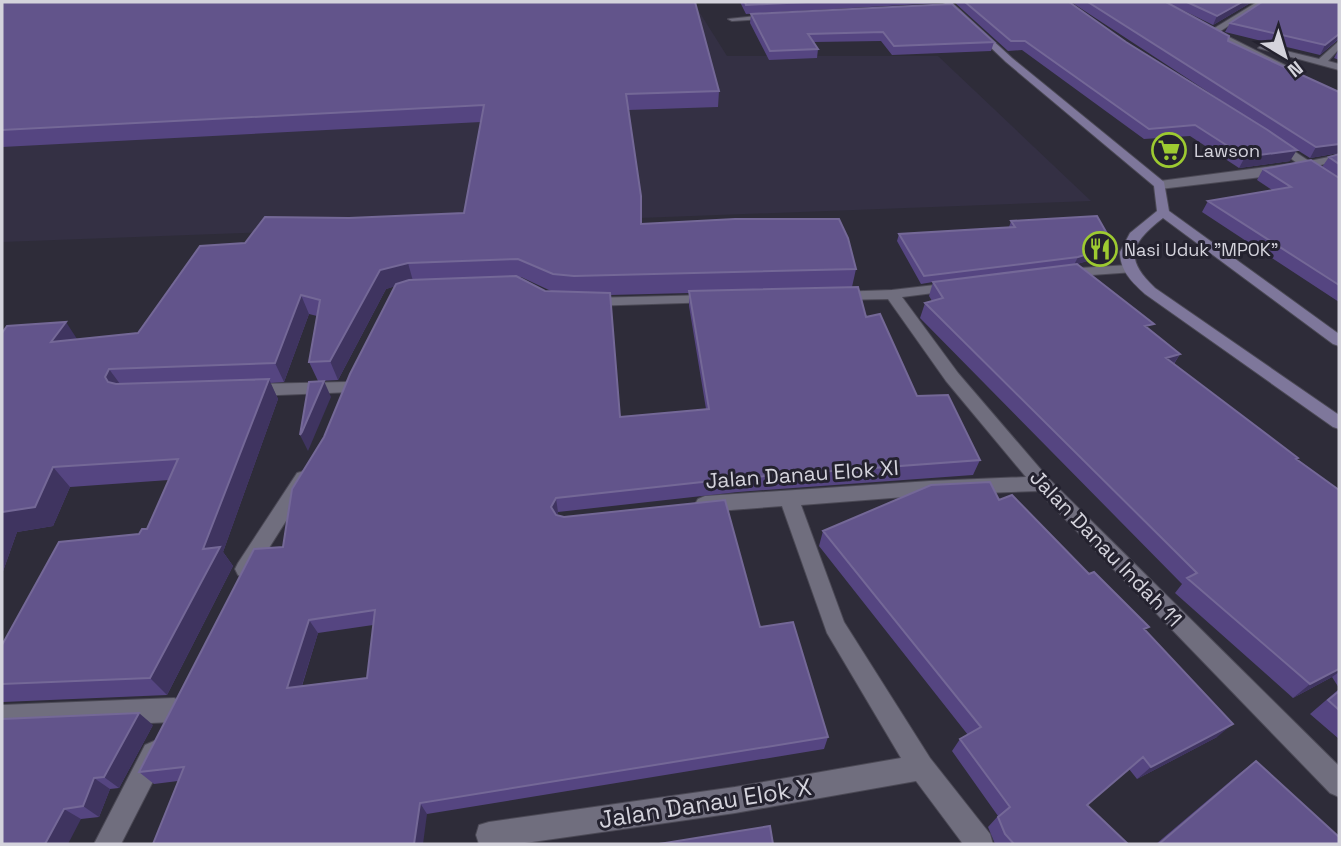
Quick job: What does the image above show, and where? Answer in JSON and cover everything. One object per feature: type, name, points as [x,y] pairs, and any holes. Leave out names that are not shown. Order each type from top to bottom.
[{"type":"street","points":[[1212,33],[1262,2]]},
{"type":"street","points":[[948,5],[1009,60],[1160,185],[1163,212],[1339,341]]},
{"type":"street","points":[[732,19],[786,16]]},
{"type":"street","points":[[1201,27],[1292,72]]},
{"type":"street","points":[[1231,41],[1339,67]]},
{"type":"street","points":[[1321,63],[1339,44]]},
{"type":"street","points":[[1266,135],[1339,188]]},
{"type":"street","points":[[1160,185],[1306,166],[1339,159]]},
{"type":"street","points":[[1163,212],[1130,240],[1127,250],[1129,269],[1150,291],[1339,423]]},
{"type":"street","points":[[1048,275],[1129,269]]},
{"type":"street","points":[[823,296],[892,294],[970,285]]},
{"type":"street","name":"Jalan Danau Indah 11","points":[[892,294],[952,377],[1041,484],[1339,784]]},
{"type":"street","points":[[576,302],[726,299]]},
{"type":"street","points":[[237,391],[351,381],[337,412]]},
{"type":"street","points":[[236,586],[315,460]]},
{"type":"street","name":"Jalan Danau Elok XI","points":[[685,506],[789,497],[1041,484]]},
{"type":"street","points":[[789,497],[835,626],[921,767],[980,844]]},
{"type":"street","points":[[107,844],[126,812],[185,688]]},
{"type":"street","points":[[2,717],[167,725]]},
{"type":"street","name":"Jalan Danau Elok X","points":[[489,835],[734,800],[921,767]]},
{"type":"shaded area","points":[[2,2],[693,2],[727,56],[938,56],[1091,201],[2,242]]},
{"type":"building","points":[[2,2],[695,2],[719,91],[626,94],[641,196],[641,224],[735,219],[839,219],[848,238],[856,269],[574,276],[553,274],[518,259],[408,263],[380,270],[330,361],[309,362],[320,300],[301,295],[275,363],[109,369],[105,377],[108,382],[116,384],[269,379],[203,549],[220,547],[150,678],[2,684],[2,645],[59,542],[139,534],[142,529],[147,529],[178,459],[53,467],[35,507],[2,512],[2,333],[7,326],[66,322],[51,342],[138,333],[200,246],[245,243],[265,217],[349,218],[464,213],[484,105],[2,130]]},
{"type":"building","points":[[745,2],[807,2],[746,5]]},
{"type":"building","points":[[965,2],[1069,2],[1126,42],[1297,150],[1245,157],[1195,125],[1149,129],[1025,41],[1011,41]]},
{"type":"building","points":[[1088,2],[1166,2],[1229,36],[1228,41],[1339,92],[1339,144],[1316,147]]},
{"type":"building","points":[[1187,2],[1242,2],[1217,16]]},
{"type":"building","points":[[1262,2],[1339,2],[1339,34],[1325,45],[1230,23]]},
{"type":"building","points":[[952,4],[994,42],[894,46],[883,32],[808,34],[818,49],[770,51],[751,14]]},
{"type":"building","points":[[1339,154],[1339,164],[1329,157]]},
{"type":"building","points":[[1311,160],[1339,178],[1339,285],[1208,201],[1291,187],[1263,169]]},
{"type":"building","points":[[1097,216],[1114,246],[1078,257],[924,276],[899,234],[1015,227],[1011,221]]},
{"type":"building","points":[[1077,264],[1154,324],[1145,326],[1180,354],[1166,358],[1339,490],[1339,669],[1310,684],[1187,578],[1197,573],[925,303],[943,298],[933,282]]},
{"type":"building","points":[[516,276],[545,291],[610,293],[620,417],[709,409],[689,291],[858,287],[866,317],[880,314],[917,396],[948,395],[980,460],[739,478],[556,498],[551,507],[556,515],[564,517],[725,500],[760,627],[793,622],[828,737],[420,803],[414,844],[153,844],[184,767],[139,772],[254,549],[283,547],[292,489],[324,437],[350,374],[396,284],[409,280]],"holes":[[[375,610],[367,678],[287,688],[309,620]]]},
{"type":"building","points":[[324,381],[302,432],[300,435],[309,382]]},
{"type":"building","points":[[990,482],[999,500],[1012,495],[1089,574],[1094,572],[1149,627],[1144,629],[1233,724],[1151,767],[1143,757],[1087,805],[1128,844],[1014,844],[1005,834],[998,817],[1010,807],[960,739],[981,727],[823,531],[931,485]]},
{"type":"building","points":[[1339,691],[1339,710],[1328,700]]},
{"type":"building","points":[[139,713],[104,777],[94,778],[83,806],[64,809],[45,844],[2,844],[2,719]]},
{"type":"building","points":[[1256,761],[1339,837],[1339,844],[1159,844]]},
{"type":"building","points":[[770,826],[773,844],[659,844]]},
{"type":"place","name":"Lawson","points":[[1169,150]]},
{"type":"place","name":"Nasi Uduk \"MPOK\"","points":[[1100,249]]}]
